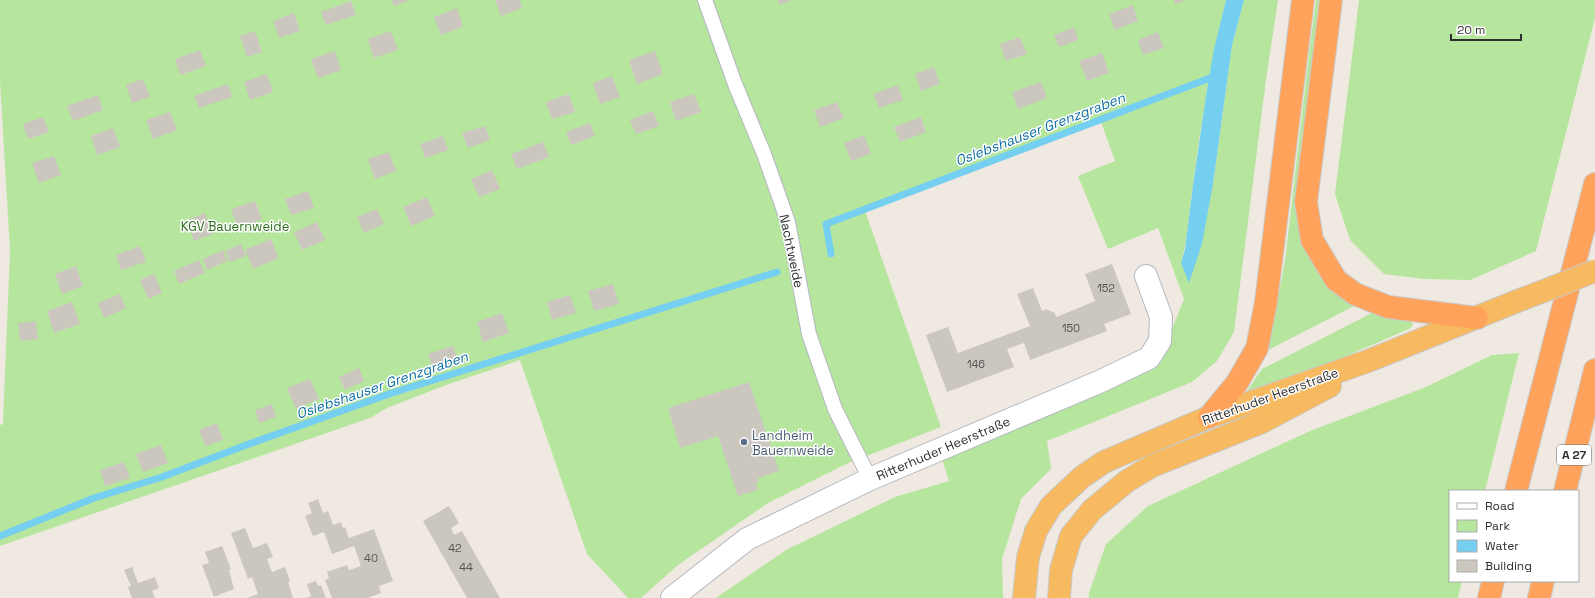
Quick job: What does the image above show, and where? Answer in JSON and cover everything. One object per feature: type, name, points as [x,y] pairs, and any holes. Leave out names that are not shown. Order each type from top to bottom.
[{"type":"highway","points":[[1209,417],[1237,383],[1256,348],[1266,302],[1303,0]]},
{"type":"highway","points":[[1331,0],[1306,202],[1312,240],[1336,280],[1356,294],[1388,307],[1477,318]]},
{"type":"highway","points":[[1516,490],[1595,184]]},
{"type":"highway","name":"Ritterhuder Heerstraße","points":[[1024,598],[1028,557],[1036,531],[1050,506],[1082,477],[1104,462],[1209,417],[1368,361],[1595,271]]},
{"type":"highway","name":"Ritterhuder Heerstraße","points":[[1059,598],[1061,570],[1071,536],[1092,510],[1127,481],[1152,466],[1262,422],[1342,379],[1368,361]]},
{"type":"highway","name":"A 27","points":[[1565,490],[1595,370]]},
{"type":"highway","points":[[1489,598],[1493,582]]},
{"type":"highway","points":[[1539,598],[1543,582]]},
{"type":"street","name":"Ritterhuder Heerstraße","points":[[672,598],[748,539],[870,479],[1099,382],[1149,358],[1160,341],[1161,317],[1146,276]]},
{"type":"lane","name":"Nachtweide","points":[[706,0],[734,84],[764,154],[788,222],[809,334],[835,409],[870,479]]},
{"type":"green space","name":"KGV Bauernweide","points":[[0,0],[1226,0],[1207,92],[1187,234],[1181,263],[1213,184],[1232,45],[1244,0],[1278,0],[1267,72],[1234,332],[1217,361],[1192,382],[1047,441],[1051,469],[1021,499],[1002,559],[1003,598],[716,598],[786,550],[895,497],[949,481],[942,459],[1157,367],[1184,299],[1158,228],[1108,249],[1078,176],[1115,161],[1101,122],[864,208],[941,427],[846,464],[768,503],[678,565],[641,598],[628,598],[587,554],[520,360],[446,385],[387,408],[370,418],[0,546],[0,425],[3,424],[10,250],[0,81]]},
{"type":"green space","points":[[1316,0],[1324,0],[1299,207],[1356,305],[1268,350],[1285,261]]},
{"type":"green space","points":[[1359,0],[1595,0],[1595,18],[1536,251],[1470,280],[1424,279],[1384,274],[1350,240],[1335,194]]},
{"type":"green space","points":[[1372,313],[1390,319],[1411,322],[1413,324],[1411,328],[1250,398],[1247,396],[1247,391],[1262,369]]},
{"type":"green space","points":[[1519,353],[1485,490],[1449,490],[1449,582],[1462,582],[1458,598],[1089,598],[1089,593],[1106,544],[1148,506],[1310,431],[1426,387],[1492,355]]},
{"type":"water","points":[[1226,0],[1244,0],[1232,45],[1213,184],[1202,244],[1189,283],[1181,263],[1185,249],[1193,185],[1214,49]]},
{"type":"building","points":[[392,0],[410,0],[394,6]]},
{"type":"building","points":[[495,0],[520,0],[522,8],[501,16]]},
{"type":"building","points":[[778,0],[792,0],[779,5]]},
{"type":"building","points":[[1174,0],[1186,0],[1175,4]]},
{"type":"building","points":[[351,1],[356,15],[326,25],[321,12]]},
{"type":"building","points":[[1133,5],[1138,21],[1115,30],[1109,14]]},
{"type":"building","points":[[457,8],[463,27],[441,35],[434,17]]},
{"type":"building","points":[[294,13],[300,31],[279,38],[273,21]]},
{"type":"building","points":[[1074,27],[1078,40],[1059,47],[1054,35]]},
{"type":"building","points":[[255,31],[262,52],[247,57],[240,36]]},
{"type":"building","points":[[391,31],[398,50],[374,58],[368,39]]},
{"type":"building","points":[[1158,32],[1164,48],[1143,55],[1138,40]]},
{"type":"building","points":[[1020,37],[1027,54],[1006,61],[1000,44]]},
{"type":"building","points":[[200,50],[206,66],[180,75],[175,59]]},
{"type":"building","points":[[335,51],[341,70],[318,78],[311,59]]},
{"type":"building","points":[[655,51],[663,74],[637,84],[629,60]]},
{"type":"building","points":[[1102,53],[1109,73],[1087,81],[1079,61]]},
{"type":"building","points":[[934,67],[940,84],[921,91],[915,74]]},
{"type":"building","points":[[267,74],[273,92],[250,100],[244,82]]},
{"type":"building","points":[[612,76],[620,97],[600,104],[593,83]]},
{"type":"building","points":[[143,79],[150,97],[132,103],[126,85]]},
{"type":"building","points":[[1041,82],[1047,98],[1018,109],[1012,92]]},
{"type":"building","points":[[228,84],[232,97],[199,108],[194,96]]},
{"type":"building","points":[[898,85],[903,100],[879,108],[873,94]]},
{"type":"building","points":[[569,94],[575,112],[552,119],[546,102]]},
{"type":"building","points":[[694,94],[701,112],[676,121],[670,102]]},
{"type":"building","points":[[98,95],[103,110],[73,121],[67,106]]},
{"type":"building","points":[[837,102],[844,118],[820,127],[814,110]]},
{"type":"building","points":[[653,111],[659,126],[636,134],[630,120]]},
{"type":"building","points":[[170,112],[177,130],[153,139],[146,120]]},
{"type":"building","points":[[43,117],[49,132],[28,139],[23,124]]},
{"type":"building","points":[[921,117],[926,132],[900,142],[894,127]]},
{"type":"building","points":[[590,123],[595,136],[571,145],[566,132]]},
{"type":"building","points":[[485,126],[490,140],[468,148],[462,133]]},
{"type":"building","points":[[113,128],[120,147],[97,155],[91,136]]},
{"type":"building","points":[[864,135],[871,154],[851,161],[844,143]]},
{"type":"building","points":[[443,136],[448,150],[425,158],[420,144]]},
{"type":"building","points":[[543,142],[549,157],[517,169],[511,154]]},
{"type":"building","points":[[389,152],[396,171],[375,179],[368,159]]},
{"type":"building","points":[[54,156],[61,175],[39,183],[32,163]]},
{"type":"building","points":[[492,170],[500,189],[479,197],[471,179]]},
{"type":"building","points":[[308,191],[314,208],[291,215],[285,199]]},
{"type":"building","points":[[427,197],[435,216],[411,226],[403,207]]},
{"type":"building","points":[[255,201],[262,219],[238,228],[231,209]]},
{"type":"building","points":[[377,209],[384,224],[364,233],[357,217]]},
{"type":"building","points":[[205,213],[213,234],[194,241],[187,220]]},
{"type":"building","points":[[317,222],[325,240],[302,250],[294,232]]},
{"type":"building","points":[[271,239],[279,258],[253,269],[245,250]]},
{"type":"building","points":[[241,244],[246,256],[230,262],[225,251]]},
{"type":"building","points":[[140,246],[146,262],[121,270],[116,255]]},
{"type":"building","points":[[223,250],[227,261],[207,270],[203,259]]},
{"type":"building","points":[[199,260],[205,273],[179,284],[174,271]]},
{"type":"building","points":[[1112,264],[1131,314],[1104,324],[1107,331],[1030,360],[1024,343],[1007,349],[1014,367],[947,392],[926,335],[948,327],[958,353],[1030,326],[1017,294],[1033,288],[1042,311],[1046,309],[1055,313],[1056,317],[1095,301],[1085,274]]},
{"type":"building","points":[[76,266],[83,286],[62,294],[55,274]]},
{"type":"building","points":[[154,274],[162,293],[148,299],[140,280]]},
{"type":"building","points":[[613,284],[619,304],[594,311],[588,291]]},
{"type":"building","points":[[120,294],[126,308],[104,318],[98,303]]},
{"type":"building","points":[[570,295],[576,313],[552,320],[547,302]]},
{"type":"building","points":[[72,302],[80,324],[54,333],[47,311]]},
{"type":"building","points":[[502,313],[509,333],[483,342],[477,322]]},
{"type":"building","points":[[36,321],[38,339],[20,341],[18,323]]},
{"type":"building","points":[[453,346],[459,364],[434,372],[428,354]]},
{"type":"building","points":[[359,368],[364,381],[345,390],[339,377]]},
{"type":"building","points":[[310,379],[319,399],[296,409],[287,388]]},
{"type":"building","name":"Landheim Bauernweide","points":[[749,382],[779,471],[758,478],[759,482],[756,483],[758,490],[738,496],[718,436],[680,448],[668,408]]},
{"type":"building","points":[[272,404],[276,417],[259,423],[255,410]]},
{"type":"building","points":[[217,423],[223,440],[205,446],[199,430]]},
{"type":"building","points":[[161,445],[168,463],[143,472],[136,454]]},
{"type":"building","points":[[124,462],[130,478],[105,486],[100,470]]},
{"type":"building","points":[[318,499],[323,513],[328,511],[333,525],[341,522],[343,528],[345,527],[349,538],[374,529],[393,581],[379,586],[381,593],[368,598],[332,598],[325,580],[329,578],[327,572],[347,565],[349,570],[361,566],[354,546],[332,554],[324,532],[313,536],[305,516],[312,513],[308,503]]},
{"type":"building","points":[[449,506],[459,523],[451,528],[454,535],[462,531],[500,598],[467,598],[423,521]]},
{"type":"building","points":[[245,528],[253,548],[267,543],[273,557],[267,559],[272,572],[285,567],[290,581],[288,582],[293,598],[247,598],[258,594],[252,577],[248,579],[231,533]]},
{"type":"building","points":[[222,546],[231,569],[229,570],[234,589],[214,597],[202,565],[209,563],[205,552]]},
{"type":"building","points":[[132,567],[138,583],[155,577],[159,588],[152,591],[155,598],[132,598],[128,587],[131,586],[124,570]]},
{"type":"building","points":[[316,581],[318,586],[321,585],[326,598],[306,598],[311,596],[307,584]]},
{"type":"waterway","name":"Oslebshauser Grenzgraben","points":[[831,254],[826,224],[1218,75]]},
{"type":"waterway","name":"Oslebshauser Grenzgraben","points":[[0,536],[94,498],[162,477],[389,394],[777,272]]},
{"type":"place","name":"Landheim Bauernweide","points":[[744,442]]}]
